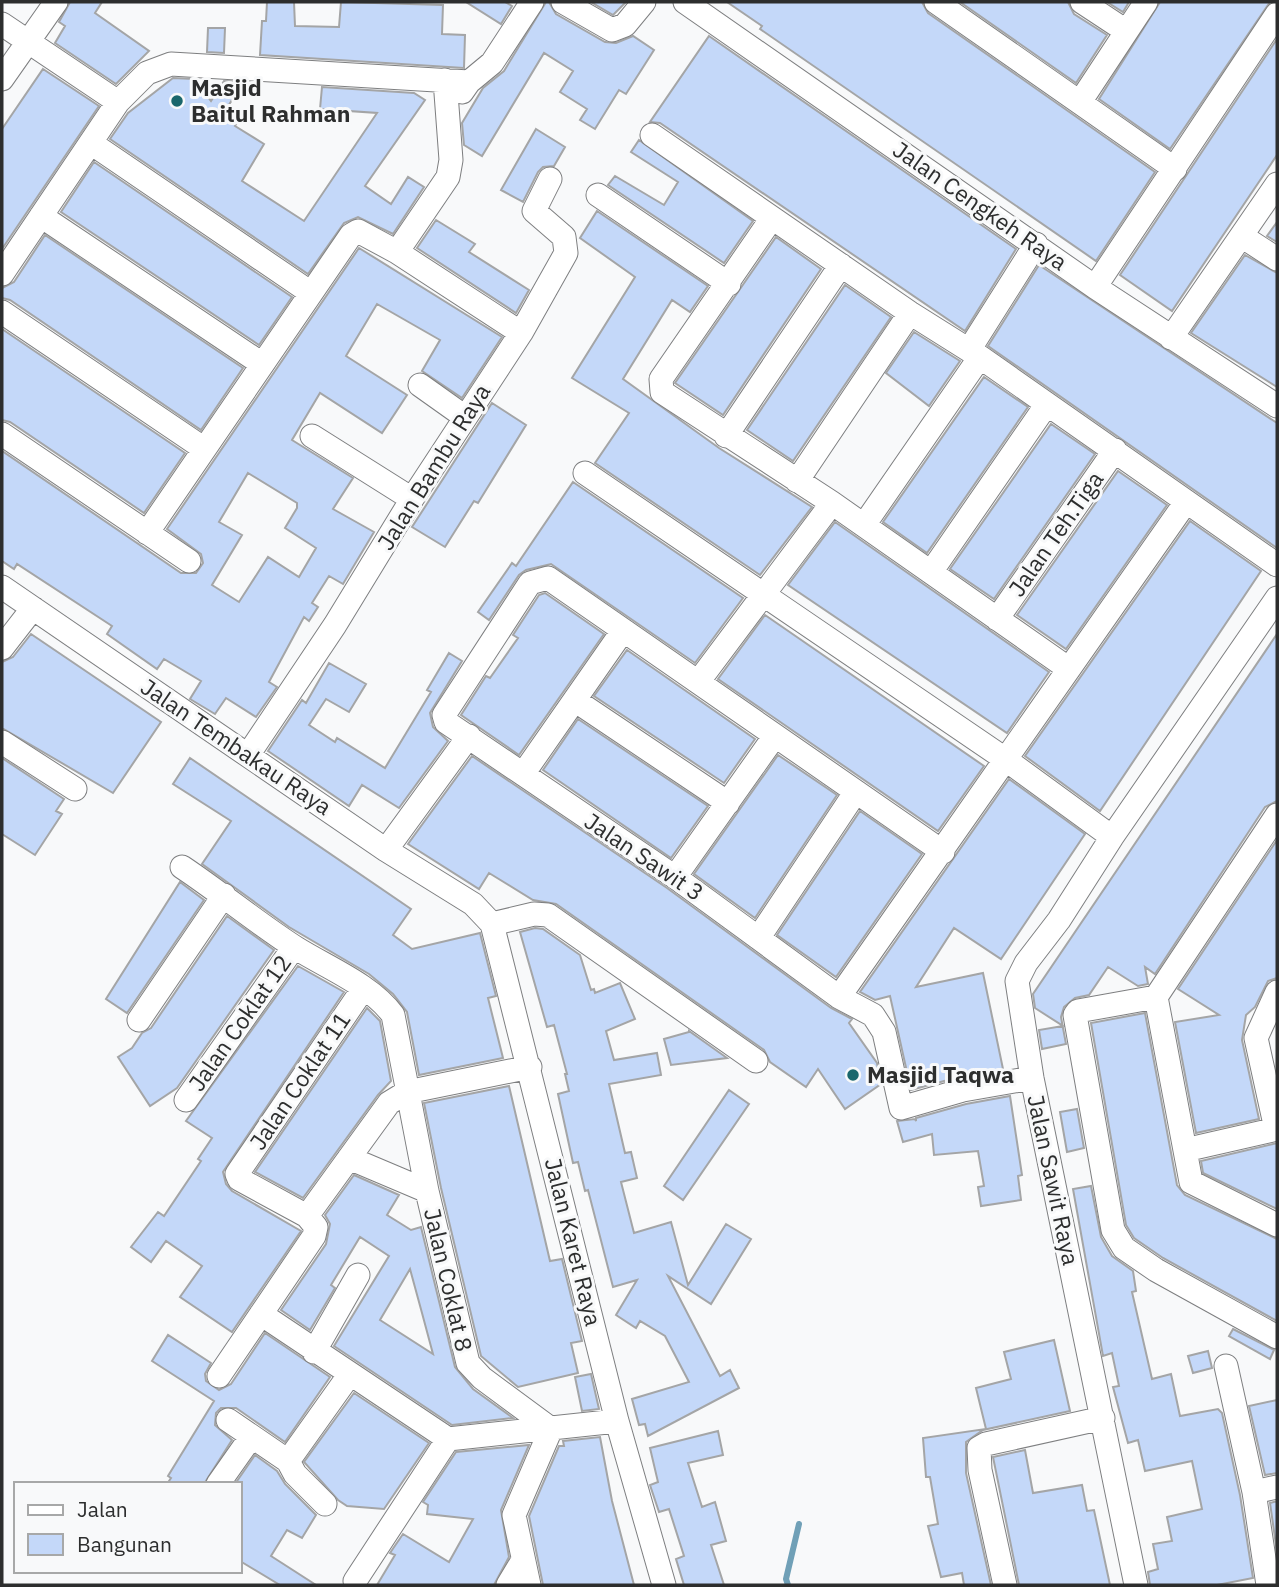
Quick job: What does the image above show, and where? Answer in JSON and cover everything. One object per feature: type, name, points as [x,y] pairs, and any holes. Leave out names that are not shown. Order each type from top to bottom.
[{"type":"street","points":[[2,79],[56,2]]},
{"type":"street","points":[[446,114],[469,82],[492,63],[506,45],[532,2]]},
{"type":"street","points":[[562,2],[612,30],[625,25],[644,2]]},
{"type":"street","name":"Jalan Cengkeh Raya","points":[[685,2],[1095,287],[1277,406]]},
{"type":"street","points":[[1082,2],[1126,31]]},
{"type":"street","points":[[1080,102],[1146,2]]},
{"type":"street","points":[[941,3],[1175,169]]},
{"type":"street","points":[[1095,287],[1277,14]]},
{"type":"street","points":[[2,23],[118,102]]},
{"type":"street","points":[[2,274],[118,102],[146,73],[171,64],[469,82]]},
{"type":"street","points":[[397,251],[448,177],[452,160],[445,80]]},
{"type":"street","points":[[652,135],[910,313],[975,353],[1277,565]]},
{"type":"street","points":[[91,143],[311,293]]},
{"type":"street","name":"Jalan Bambu Raya","points":[[248,755],[335,625],[412,499],[521,333],[565,253],[564,237],[534,212],[550,179]]},
{"type":"street","points":[[1171,338],[1277,184]]},
{"type":"street","points":[[598,195],[729,284]]},
{"type":"street","points":[[41,216],[262,364]]},
{"type":"street","points":[[772,218],[660,383],[666,396],[832,503],[1069,669]]},
{"type":"street","points":[[147,533],[351,235],[358,231],[397,251],[521,333]]},
{"type":"street","points":[[1243,237],[1277,259]]},
{"type":"street","points":[[864,525],[975,353],[1036,244]]},
{"type":"street","points":[[726,436],[841,265]]},
{"type":"street","points":[[2,312],[203,448]]},
{"type":"street","points":[[797,481],[910,313]]},
{"type":"street","points":[[420,385],[465,417]]},
{"type":"street","points":[[931,572],[1047,404]]},
{"type":"street","points":[[2,434],[188,561]]},
{"type":"street","points":[[312,436],[412,499]]},
{"type":"street","name":"Jalan Teh.Tiga","points":[[997,619],[1115,450]]},
{"type":"street","points":[[585,472],[1005,759],[1112,837]]},
{"type":"street","points":[[839,997],[1186,502]]},
{"type":"street","points":[[698,682],[762,593],[832,503]]},
{"type":"street","name":"Jalan Sawit 3","points":[[622,632],[548,578],[530,583],[446,707],[446,722],[675,877],[839,997],[873,1014],[881,1023],[901,1108],[963,1090],[1031,1078]]},
{"type":"street","name":"Jalan Tembakau Raya","points":[[2,587],[386,850],[473,904]]},
{"type":"street","name":"Jalan Sawit Raya","points":[[1136,1585],[1031,1078],[1017,981],[1026,963],[1059,920],[1112,837],[1277,598]]},
{"type":"street","points":[[2,648],[33,608]]},
{"type":"street","points":[[523,774],[622,632],[943,852]]},
{"type":"street","points":[[576,701],[728,803]]},
{"type":"street","points":[[386,850],[469,736]]},
{"type":"street","points":[[675,877],[774,737]]},
{"type":"street","points":[[5,751],[75,789]]},
{"type":"street","points":[[758,937],[855,793]]},
{"type":"street","points":[[1277,815],[1156,997],[1191,1182],[1277,1225]]},
{"type":"street","name":"Jalan Coklat 8","points":[[182,867],[294,947],[363,989],[385,1005],[393,1015],[427,1191],[468,1363],[482,1378],[551,1429]]},
{"type":"street","points":[[139,1020],[224,895]]},
{"type":"street","name":"Jalan Karet Raya","points":[[473,904],[492,924],[617,1420],[664,1585]]},
{"type":"street","points":[[492,924],[534,914],[548,915],[756,1060]]},
{"type":"street","name":"Jalan Coklat 12","points":[[186,1100],[294,947]]},
{"type":"street","name":"Jalan Coklat 11","points":[[307,1216],[239,1179],[237,1174],[363,989]]},
{"type":"street","points":[[1185,1150],[1277,1129],[1267,1037],[1277,992]]},
{"type":"street","points":[[1156,997],[1078,1011],[1075,1015],[1113,1230],[1125,1248],[1156,1270],[1277,1337]]},
{"type":"street","points":[[219,1376],[314,1236],[316,1227],[307,1216],[389,1103],[407,1092],[530,1067]]},
{"type":"street","points":[[349,1158],[427,1191]]},
{"type":"street","points":[[314,1352],[358,1275]]},
{"type":"street","points":[[261,1314],[314,1352],[448,1439],[617,1420]]},
{"type":"street","points":[[1226,1366],[1254,1492],[1265,1583]]},
{"type":"street","points":[[288,1461],[350,1374]]},
{"type":"street","points":[[1005,1585],[980,1470],[979,1448],[986,1444],[1103,1418]]},
{"type":"street","points":[[228,1420],[288,1461],[295,1474],[326,1504]]},
{"type":"street","points":[[529,1585],[514,1515],[551,1429]]},
{"type":"street","points":[[219,1482],[251,1437]]},
{"type":"street","points":[[355,1581],[448,1439]]},
{"type":"street","points":[[1254,1492],[1277,1487]]},
{"type":"street","points":[[508,1585],[523,1560]]},
{"type":"building","points":[[70,2],[102,2],[95,13],[149,51],[116,84],[55,43],[65,26],[59,22]]},
{"type":"building","points":[[267,2],[294,2],[295,26],[339,27],[341,2],[443,5],[442,34],[465,35],[464,68],[260,55],[262,21],[266,21]]},
{"type":"building","points":[[466,2],[505,2],[512,6],[501,24]]},
{"type":"building","points":[[546,2],[549,2],[556,14],[605,42],[616,43],[633,36],[654,50],[626,94],[619,90],[595,129],[580,120],[587,109],[560,92],[573,71],[544,53],[482,156],[464,145],[462,123],[483,88],[504,71]]},
{"type":"building","points":[[591,2],[626,2],[613,15]]},
{"type":"building","points":[[727,2],[922,2],[928,13],[1155,172],[1096,261],[760,29],[762,26]]},
{"type":"building","points":[[960,2],[1068,2],[1074,14],[1107,35],[1076,83]]},
{"type":"building","points":[[1107,2],[1129,2],[1123,12]]},
{"type":"building","points":[[1160,2],[1270,2],[1170,149],[1099,99]]},
{"type":"building","points":[[208,28],[225,28],[224,53],[207,52]]},
{"type":"building","points":[[709,36],[1016,249],[965,331],[660,123],[650,122]]},
{"type":"building","points":[[1277,39],[1277,155],[1172,311],[1120,275]]},
{"type":"building","points":[[43,69],[99,106],[2,249],[2,129]]},
{"type":"building","points":[[173,78],[194,79],[211,101],[224,81],[243,82],[224,113],[238,121],[235,126],[264,144],[242,181],[304,221],[377,113],[320,109],[322,87],[414,93],[425,100],[365,186],[391,204],[408,177],[424,187],[393,234],[358,217],[344,223],[308,274],[110,139],[128,113]]},
{"type":"building","points":[[536,129],[565,147],[554,166],[543,167],[538,172],[523,202],[501,190]]},
{"type":"building","points":[[639,140],[753,221],[724,263],[608,185],[615,176],[664,205],[678,182],[631,152]]},
{"type":"building","points":[[94,162],[292,297],[259,345],[61,212]]},
{"type":"building","points":[[597,211],[708,286],[690,312],[672,300],[623,379],[719,448],[812,507],[760,575],[595,463],[629,413],[572,378],[635,277],[580,238]]},
{"type":"building","points":[[436,220],[475,244],[469,252],[529,290],[516,313],[417,248]]},
{"type":"building","points":[[1277,222],[1277,242],[1267,236]]},
{"type":"building","points":[[45,235],[243,368],[201,430],[10,300],[2,298],[2,288],[14,282]]},
{"type":"building","points":[[776,237],[821,269],[723,415],[675,383]]},
{"type":"building","points":[[359,248],[502,337],[462,398],[422,371],[440,340],[377,304],[346,356],[407,395],[382,433],[320,393],[292,440],[353,478],[333,509],[374,532],[343,584],[329,576],[312,603],[318,607],[309,621],[304,617],[269,682],[277,687],[256,717],[226,698],[215,714],[190,699],[201,681],[164,659],[157,669],[107,634],[112,626],[17,564],[14,569],[2,561],[2,451],[181,573],[196,573],[203,563],[201,554],[167,529]],"holes":[[[248,473],[297,503],[297,508],[285,528],[316,548],[299,577],[268,557],[239,602],[212,585],[242,535],[219,522]]]},
{"type":"building","points":[[1245,255],[1277,273],[1277,387],[1191,333]]},
{"type":"building","points":[[1039,265],[1277,423],[1277,548],[988,346]]},
{"type":"building","points":[[845,285],[891,317],[793,461],[747,430]]},
{"type":"building","points":[[2,329],[185,453],[144,513],[10,422],[2,420]]},
{"type":"building","points":[[914,332],[960,361],[929,406],[886,373]]},
{"type":"building","points":[[984,377],[1028,407],[927,553],[883,522]]},
{"type":"building","points":[[492,403],[526,425],[478,503],[474,501],[445,547],[412,527]]},
{"type":"building","points":[[1051,424],[1095,454],[994,599],[950,569]]},
{"type":"building","points":[[1118,471],[1167,505],[1066,649],[1017,615]]},
{"type":"building","points":[[573,482],[743,598],[695,663],[551,564],[526,570],[519,575],[489,620],[478,612],[512,563],[516,566]]},
{"type":"building","points":[[1190,521],[1261,571],[1100,811],[1025,756]]},
{"type":"building","points":[[835,522],[1049,672],[1007,733],[788,585]]},
{"type":"building","points":[[545,593],[604,634],[519,755],[461,715],[486,676],[490,678],[518,638],[513,635],[539,595]]},
{"type":"building","points":[[765,615],[984,766],[938,831],[718,679]]},
{"type":"building","points":[[31,634],[161,722],[113,793],[2,728],[2,662],[13,657]]},
{"type":"building","points":[[1277,634],[1277,801],[1265,807],[1155,974],[1145,967],[1148,984],[1138,986],[1108,967],[1089,995],[1075,998],[1064,1007],[1061,1017],[1063,1026],[1035,1008],[1033,994]]},
{"type":"building","points":[[627,650],[755,739],[724,783],[594,696]]},
{"type":"building","points":[[449,653],[462,661],[430,713],[433,727],[448,741],[399,808],[362,785],[349,806],[268,751],[302,700],[306,703],[329,663],[366,684],[349,712],[326,699],[309,725],[335,742],[337,738],[385,768],[431,692],[427,690]]},
{"type":"building","points":[[578,719],[708,806],[671,858],[543,770]]},
{"type":"building","points":[[778,755],[837,795],[755,918],[694,874]]},
{"type":"building","points":[[472,756],[667,888],[831,1008],[852,1019],[849,1023],[877,1063],[881,1084],[845,1109],[818,1069],[806,1087],[770,1062],[764,1050],[556,904],[533,900],[489,873],[479,889],[408,844]]},
{"type":"building","points":[[2,758],[64,799],[56,811],[62,814],[35,855],[2,834]]},
{"type":"building","points":[[190,758],[411,909],[393,935],[412,949],[480,933],[496,996],[488,998],[503,1058],[419,1075],[407,1012],[393,994],[369,974],[289,927],[202,864],[231,821],[173,784]]},
{"type":"building","points":[[1009,779],[1085,834],[1001,959],[954,928],[916,987],[983,973],[1003,1069],[911,1090],[890,996],[875,1000],[860,992]]},
{"type":"building","points":[[860,811],[922,854],[836,977],[777,935]]},
{"type":"building","points":[[1277,840],[1277,978],[1268,981],[1255,1007],[1246,1015],[1242,1040],[1259,1119],[1196,1133],[1175,1022],[1219,1015],[1178,989]]},
{"type":"building","points":[[180,882],[204,900],[127,1013],[106,999]]},
{"type":"building","points":[[227,916],[274,950],[177,1088],[150,1106],[118,1057],[132,1048],[142,1033],[151,1028]]},
{"type":"building","points":[[543,929],[580,955],[591,990],[594,989],[595,993],[620,983],[635,1019],[606,1031],[614,1060],[657,1053],[661,1075],[609,1084],[625,1153],[631,1152],[637,1178],[621,1182],[634,1233],[671,1222],[688,1285],[726,1224],[751,1239],[711,1304],[668,1276],[720,1376],[730,1370],[739,1388],[648,1436],[645,1424],[639,1425],[632,1399],[689,1382],[665,1336],[640,1321],[636,1328],[616,1315],[637,1280],[613,1287],[588,1190],[585,1191],[578,1162],[573,1163],[558,1094],[569,1091],[567,1074],[554,1025],[547,1027],[520,932]]},
{"type":"building","points":[[298,966],[344,992],[223,1172],[226,1184],[232,1191],[301,1231],[232,1332],[180,1297],[202,1266],[166,1241],[151,1262],[131,1247],[158,1212],[164,1216],[201,1161],[198,1159],[212,1138],[186,1121]]},
{"type":"building","points":[[367,1008],[380,1021],[391,1081],[303,1198],[255,1172]]},
{"type":"building","points":[[1145,1013],[1177,1185],[1185,1195],[1277,1239],[1277,1321],[1163,1258],[1134,1238],[1126,1225],[1091,1023]]},
{"type":"building","points":[[1063,1026],[1066,1044],[1042,1049],[1039,1030]]},
{"type":"building","points":[[689,1032],[727,1058],[671,1065],[664,1039]]},
{"type":"building","points":[[509,1086],[550,1261],[562,1259],[582,1341],[571,1343],[578,1373],[518,1387],[481,1356],[424,1103]]},
{"type":"building","points":[[729,1090],[749,1104],[683,1200],[664,1186]]},
{"type":"building","points":[[1010,1096],[1022,1175],[1018,1176],[1021,1200],[981,1206],[978,1187],[984,1186],[978,1151],[934,1155],[932,1134],[903,1142],[897,1121],[916,1121],[916,1118],[966,1104]]},
{"type":"building","points":[[1077,1109],[1084,1148],[1067,1152],[1060,1112]]},
{"type":"building","points":[[1277,1143],[1277,1209],[1203,1173],[1201,1161]]},
{"type":"building","points":[[354,1175],[399,1195],[387,1215],[411,1230],[421,1227],[455,1367],[473,1389],[513,1418],[452,1425],[334,1346],[389,1256],[360,1237],[331,1285],[335,1288],[310,1330],[281,1310],[326,1244],[330,1224],[325,1215]],"holes":[[[410,1269],[433,1354],[380,1320]]]},
{"type":"building","points":[[1091,1186],[1101,1237],[1112,1256],[1133,1271],[1136,1291],[1132,1292],[1152,1379],[1171,1374],[1180,1416],[1218,1409],[1222,1413],[1240,1495],[1253,1578],[1217,1585],[1150,1585],[1148,1572],[1158,1569],[1153,1544],[1172,1541],[1167,1517],[1202,1509],[1192,1461],[1145,1471],[1138,1440],[1128,1443],[1113,1387],[1119,1386],[1112,1353],[1103,1356],[1073,1189]]},
{"type":"building","points":[[1233,1329],[1274,1350],[1270,1359],[1229,1336]]},
{"type":"building","points":[[265,1333],[330,1377],[285,1442],[236,1408],[221,1408],[216,1413],[215,1425],[232,1440],[205,1482],[168,1482],[171,1478],[168,1476],[214,1401],[152,1361],[168,1335],[211,1363],[205,1374],[206,1381],[219,1390],[231,1384]]},
{"type":"building","points":[[1054,1340],[1070,1411],[983,1430],[966,1442],[966,1473],[991,1585],[964,1585],[962,1573],[941,1577],[928,1526],[938,1524],[930,1477],[926,1477],[923,1438],[986,1429],[976,1388],[1011,1379],[1004,1352]]},
{"type":"building","points":[[1208,1351],[1212,1368],[1193,1373],[1188,1356]]},
{"type":"building","points":[[591,1374],[599,1409],[582,1411],[575,1377]]},
{"type":"building","points":[[354,1393],[429,1443],[384,1509],[347,1506],[338,1500],[304,1462]]},
{"type":"building","points":[[1277,1400],[1277,1473],[1265,1475],[1249,1406]]},
{"type":"building","points":[[718,1431],[723,1455],[688,1463],[702,1507],[715,1502],[726,1541],[711,1545],[724,1585],[684,1585],[676,1559],[684,1556],[669,1509],[659,1512],[650,1485],[658,1482],[650,1448]]},
{"type":"building","points":[[600,1437],[612,1501],[634,1585],[543,1585],[529,1516],[559,1446],[564,1446],[563,1441]]},
{"type":"building","points":[[529,1445],[501,1510],[509,1557],[494,1585],[377,1585],[395,1555],[390,1553],[403,1534],[449,1562],[473,1519],[427,1514],[428,1505],[423,1502],[456,1452]]},
{"type":"building","points":[[1025,1450],[1033,1493],[1082,1485],[1087,1511],[1094,1510],[1110,1585],[1019,1585],[993,1457]]},
{"type":"building","points":[[255,1455],[277,1471],[285,1484],[316,1515],[302,1538],[287,1530],[271,1556],[316,1585],[280,1585],[242,1562],[242,1482],[236,1482]]},
{"type":"building","points":[[1277,1501],[1277,1552],[1270,1503]]},
{"type":"waterway","points":[[788,1585],[786,1579],[799,1524]]},
{"type":"place","name":"Masjid Baitul Rahman","points":[[177,101]]},
{"type":"place","name":"Masjid Taqwa","points":[[853,1075]]}]
